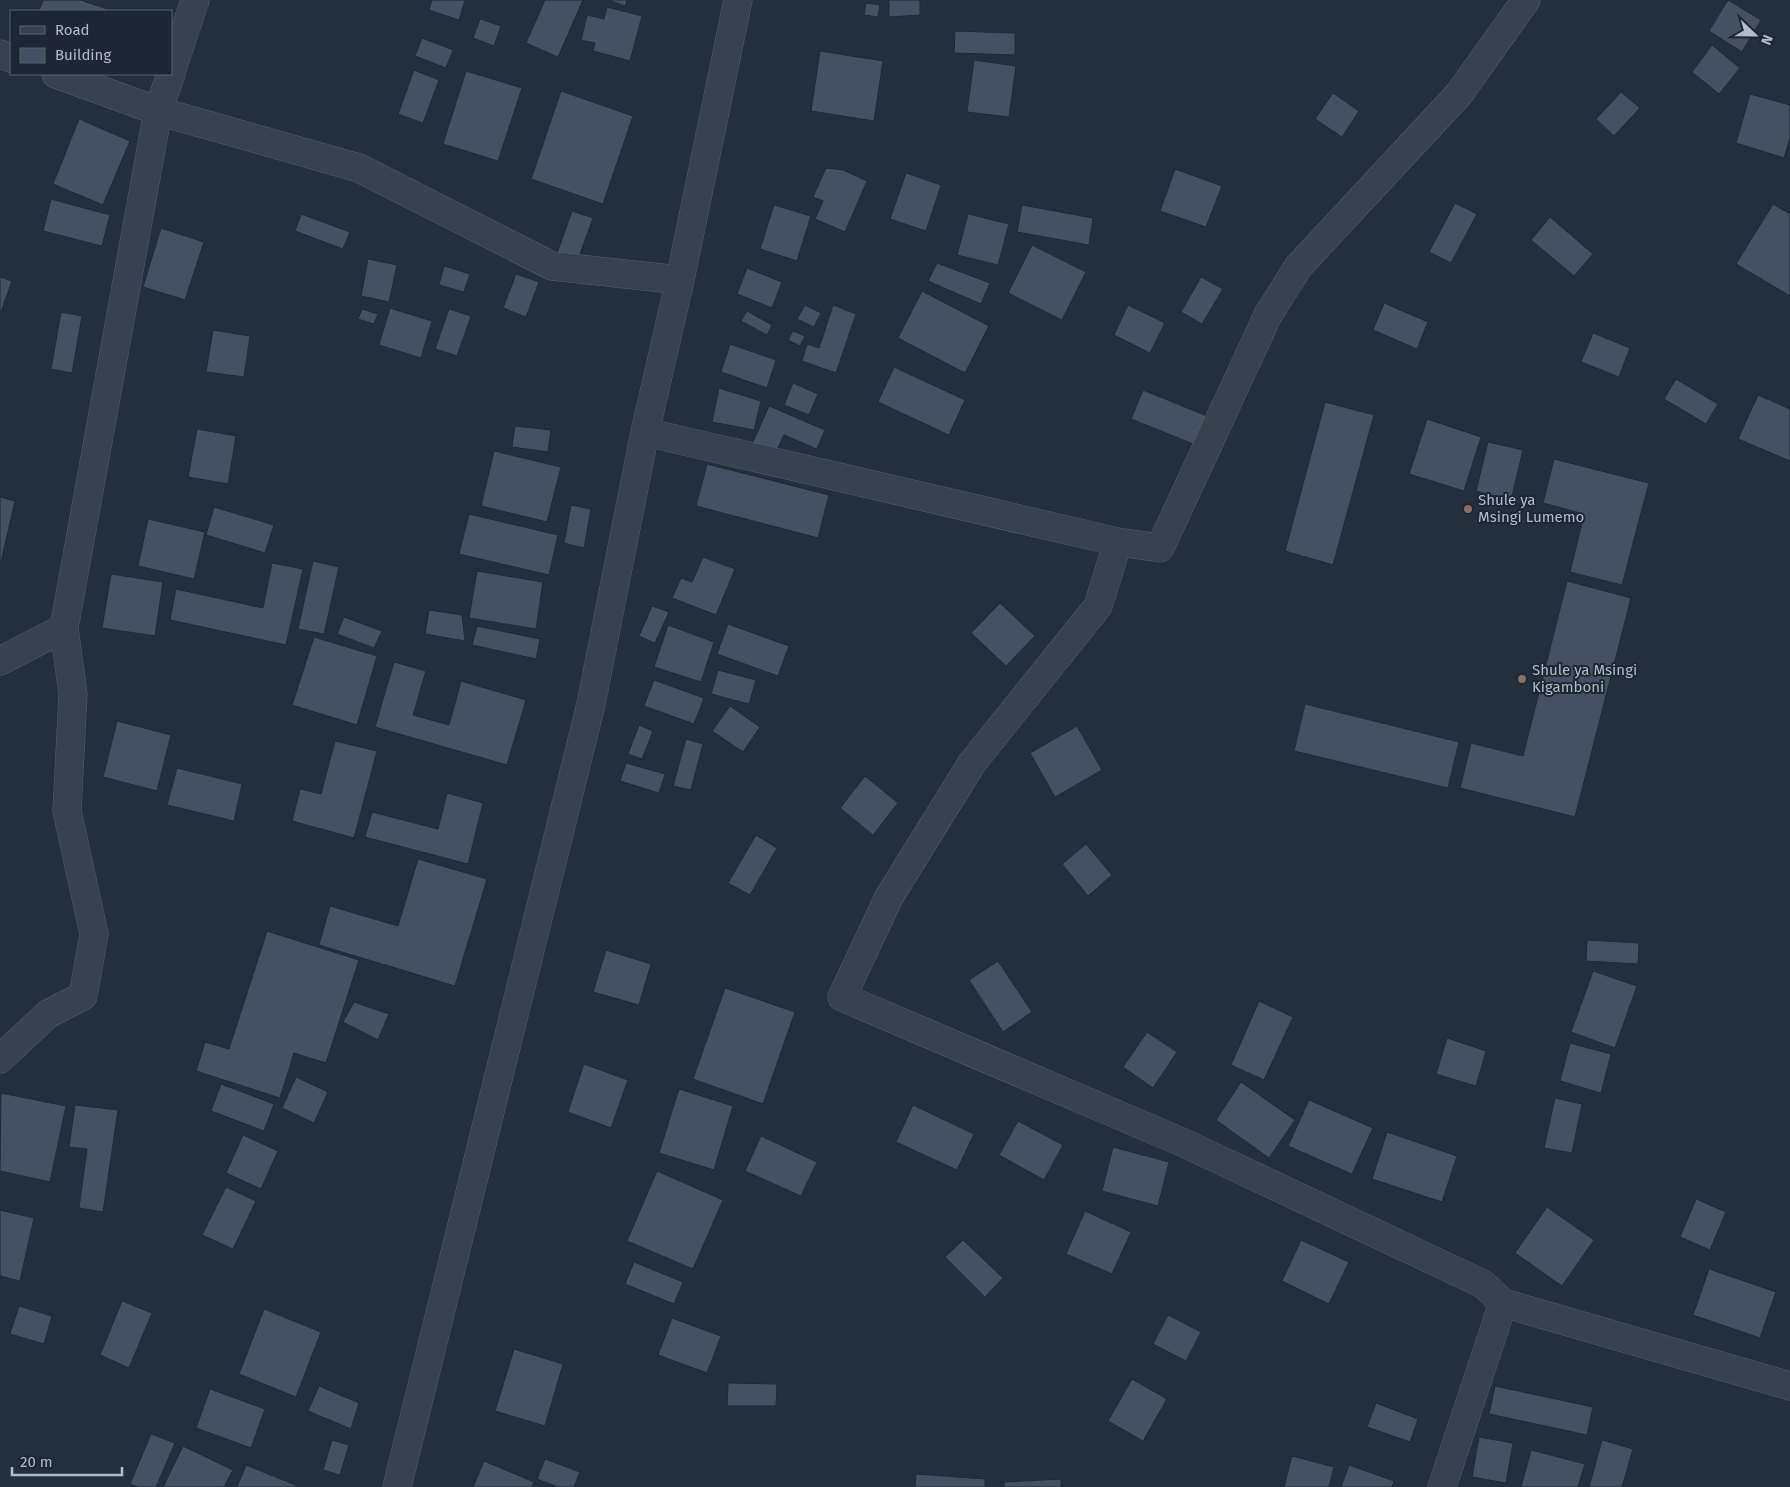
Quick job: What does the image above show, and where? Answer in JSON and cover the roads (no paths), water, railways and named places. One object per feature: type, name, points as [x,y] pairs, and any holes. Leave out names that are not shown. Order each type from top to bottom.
[{"type":"street","points":[[172,70],[195,0]]},
{"type":"street","points":[[397,1487],[591,704],[645,432],[680,280],[738,0]]},
{"type":"street","points":[[645,432],[1118,542],[1160,548],[1268,315],[1298,267],[1459,94],[1526,0]]},
{"type":"street","points":[[59,75],[158,111],[359,168],[552,266],[680,280]]},
{"type":"street","points":[[0,1059],[48,1014],[83,996],[94,934],[67,811],[73,694],[64,628],[158,111],[170,75]]},
{"type":"street","points":[[1118,542],[1098,606],[972,763],[889,897],[842,997],[1184,1143],[1483,1284],[1502,1303],[1790,1386]]},
{"type":"street","points":[[0,661],[64,628]]},
{"type":"street","points":[[1442,1487],[1502,1303]]},
{"type":"place","name":"Shule ya Msingi Lumemo","points":[[1468,509]]},
{"type":"place","name":"Shule ya Msingi Kigamboni","points":[[1522,679]]}]
